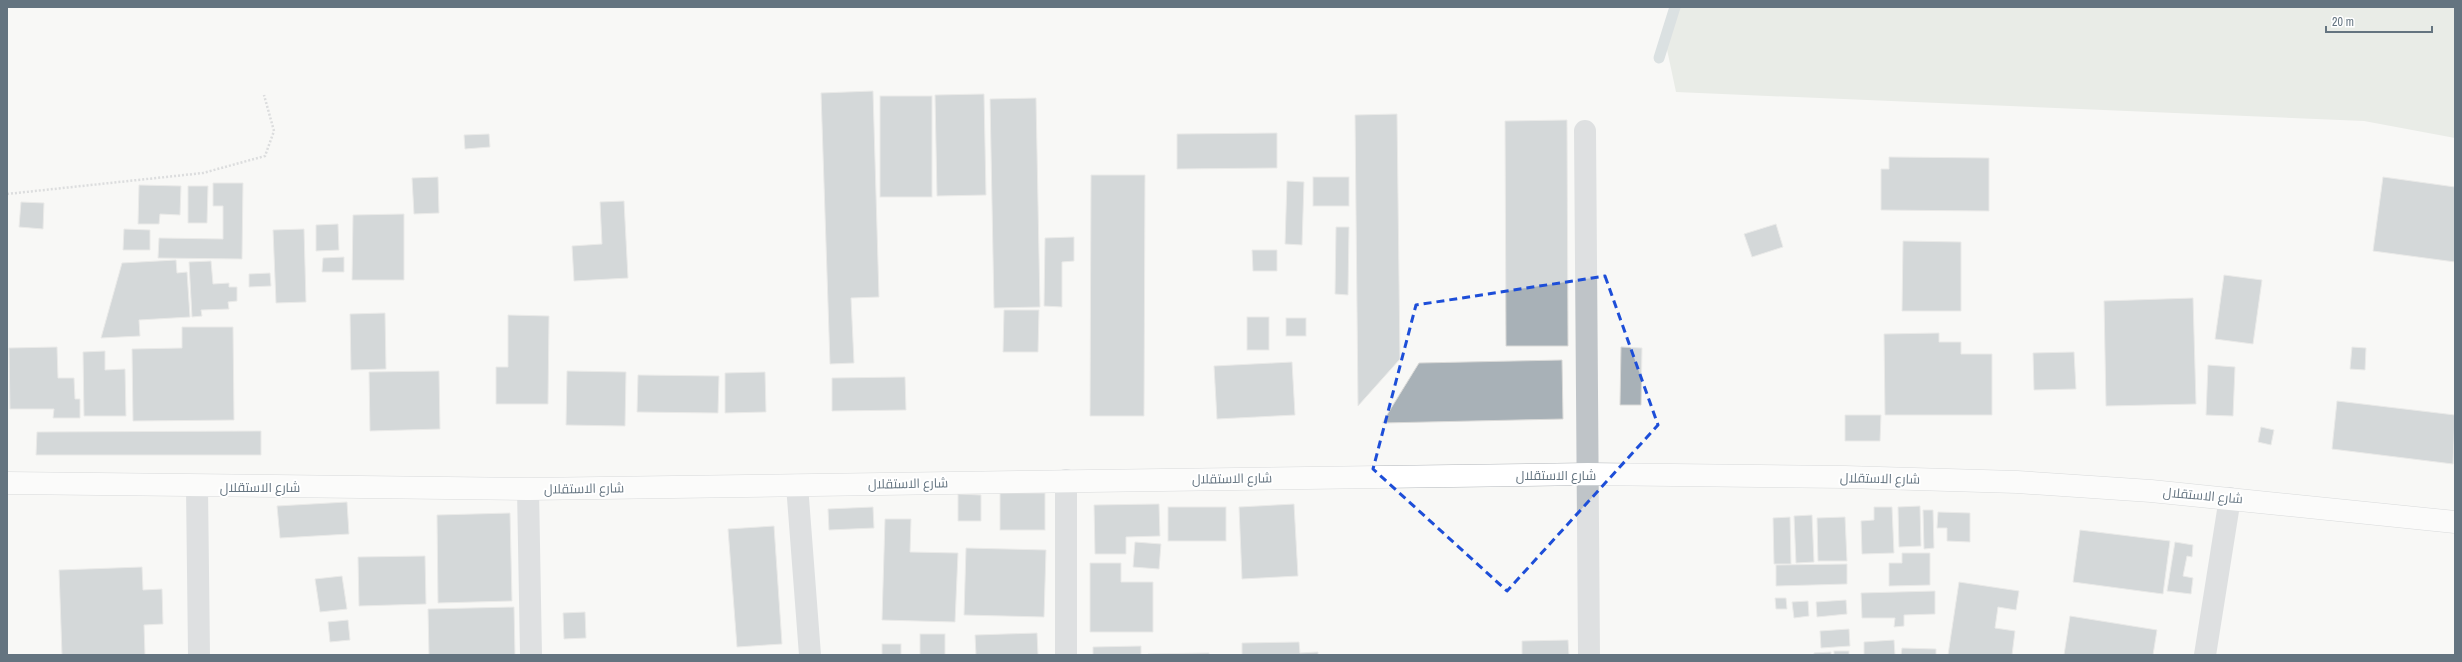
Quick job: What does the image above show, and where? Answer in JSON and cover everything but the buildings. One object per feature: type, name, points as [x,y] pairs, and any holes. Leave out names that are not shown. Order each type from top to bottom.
[{"type":"highway","name":"شارع الاستقلال","points":[[7,483],[197,487],[528,489],[1066,480],[1588,474],[2010,482],[2230,498],[2455,522]]},
{"type":"street","points":[[1585,131],[1589,655]]},
{"type":"street","points":[[1066,480],[1066,655]]},
{"type":"street","points":[[798,485],[810,655]]},
{"type":"street","points":[[197,487],[199,655]]},
{"type":"street","points":[[528,489],[531,655]]},
{"type":"street","points":[[2205,655],[2230,498]]},
{"type":"path","points":[[7,194],[203,173],[265,156],[274,131],[264,95]]},
{"type":"highlighted area","points":[[1605,276],[1658,425],[1507,591],[1373,469],[1416,305]]},
{"type":"shaded area","points":[[1675,7],[2455,7],[2455,138],[2364,121],[1676,92],[1665,40]]},
{"type":"waterway","points":[[1659,58],[1675,7]]}]
